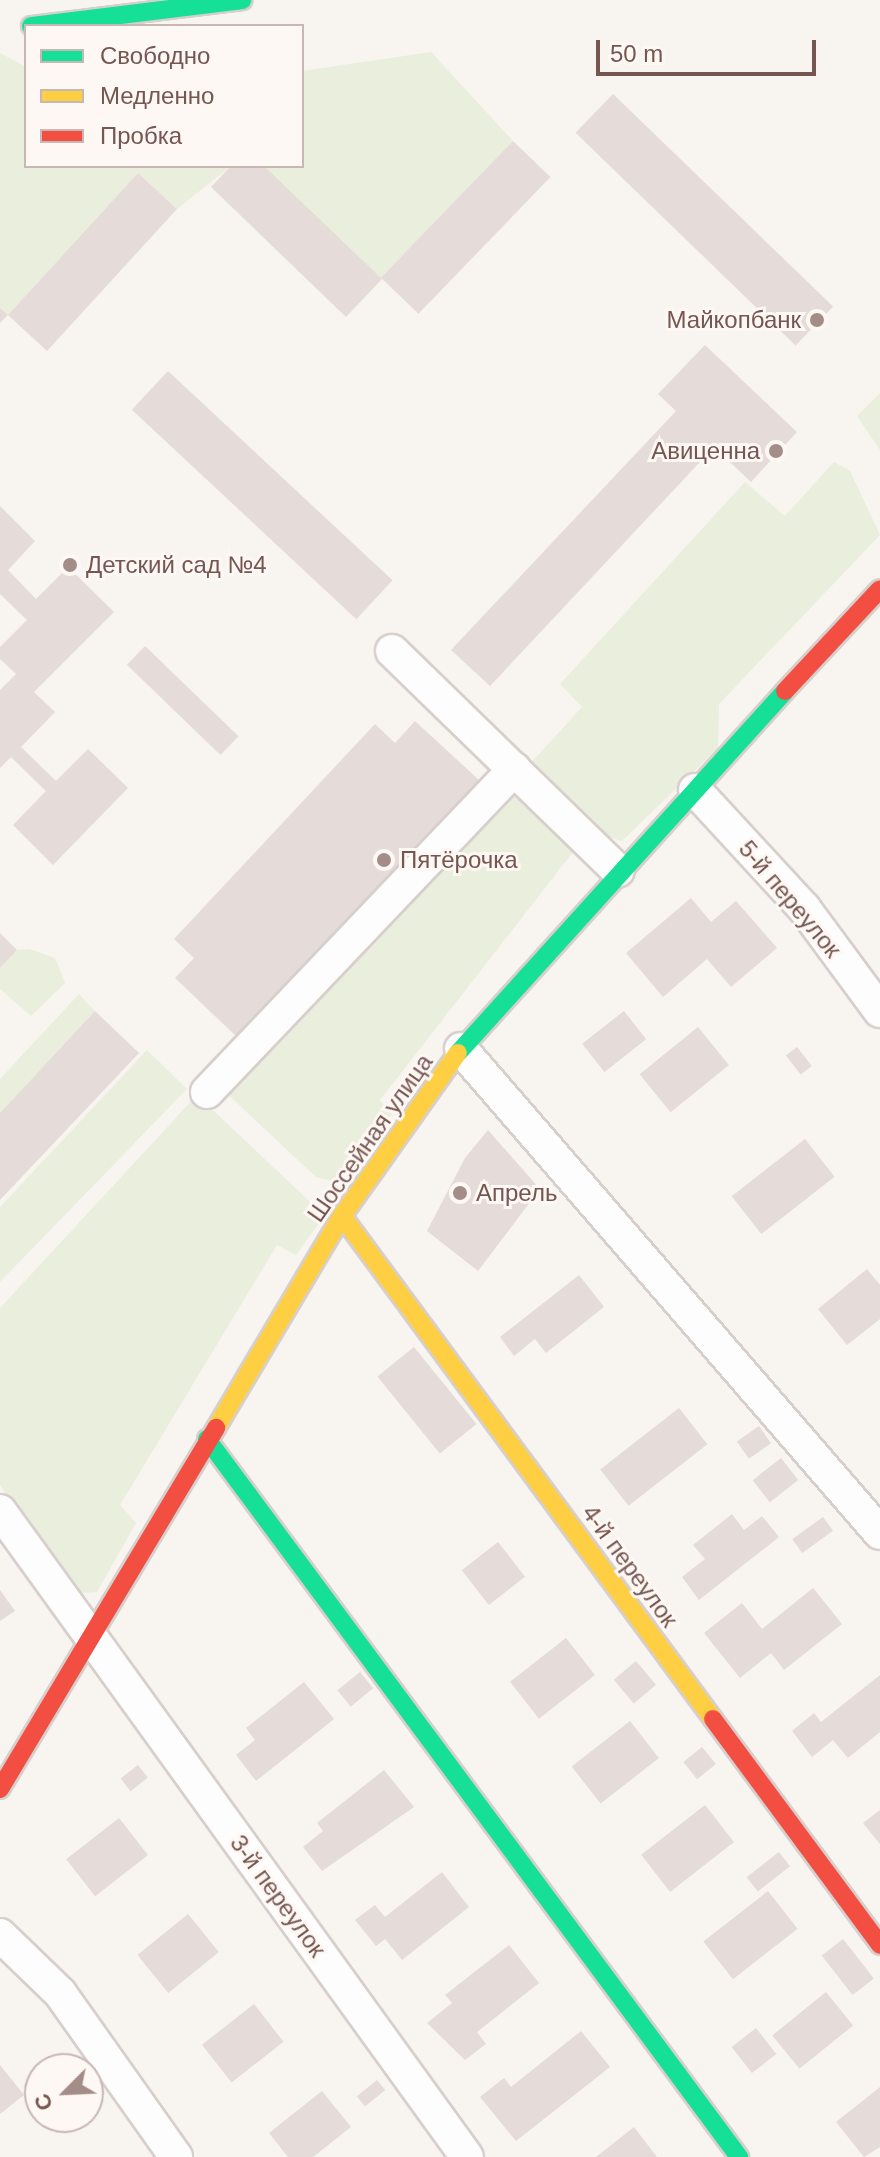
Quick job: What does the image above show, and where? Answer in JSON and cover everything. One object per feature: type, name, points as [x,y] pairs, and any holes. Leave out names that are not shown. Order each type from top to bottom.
[{"type":"street","points":[[48,24],[242,0]]},
{"type":"street","name":"Шоссейная улица","points":[[0,1789],[89,1634],[342,1216],[461,1049],[618,871],[880,589]]},
{"type":"street","points":[[392,651],[618,871]]},
{"type":"street","points":[[207,1092],[515,769]]},
{"type":"street","name":"5-й переулок","points":[[695,790],[804,908],[880,1011]]},
{"type":"street","points":[[461,1049],[880,1533]]},
{"type":"street","name":"4-й переулок","points":[[342,1216],[880,1945]]},
{"type":"street","points":[[207,1439],[739,2157]]},
{"type":"street","name":"3-й переулок","points":[[0,1511],[467,2157]]},
{"type":"street","points":[[0,1935],[60,1993],[176,2157]]},
{"type":"green space","points":[[431,52],[513,141],[381,279],[266,168],[304,168],[304,71]]},
{"type":"green space","points":[[0,53],[24,66],[24,168],[228,168],[177,209],[138,173],[8,315],[0,308]]},
{"type":"green space","points":[[880,393],[880,450],[857,416]]},
{"type":"green space","points":[[834,462],[850,471],[880,535],[719,704],[718,748],[622,841],[609,837],[530,764],[582,707],[560,684],[745,482],[785,516]]},
{"type":"green space","points":[[517,782],[580,843],[380,1100],[392,1114],[340,1183],[316,1177],[222,1089]]},
{"type":"green space","points":[[29,949],[55,958],[65,983],[31,1016],[0,989],[0,968],[17,950]]},
{"type":"green space","points":[[79,994],[95,1011],[0,1113],[0,1079]]},
{"type":"green space","points":[[147,1050],[187,1089],[0,1282],[0,1207]]},
{"type":"green space","points":[[197,1095],[308,1200],[320,1222],[296,1255],[277,1245],[120,1505],[136,1523],[97,1592],[83,1593],[61,1579],[0,1485],[0,1308]]},
{"type":"building","points":[[613,94],[833,307],[796,345],[575,133]]},
{"type":"building","points":[[513,141],[550,177],[418,314],[381,278]]},
{"type":"building","points":[[229,168],[266,168],[382,279],[346,317],[211,187]]},
{"type":"building","points":[[138,173],[177,209],[47,351],[8,315]]},
{"type":"building","points":[[0,308],[8,315],[0,323]]},
{"type":"building","points":[[705,345],[797,432],[751,482],[714,447],[490,686],[451,650],[676,411],[658,394]]},
{"type":"building","points":[[168,371],[393,580],[356,619],[132,410]]},
{"type":"building","points":[[0,506],[35,541],[8,570],[36,599],[68,567],[114,612],[34,692],[55,712],[21,747],[56,781],[88,749],[128,788],[53,865],[13,825],[46,791],[11,757],[0,768],[0,690],[16,674],[0,659],[0,647],[27,620],[0,594]]},
{"type":"building","points":[[145,646],[239,736],[220,755],[127,665]]},
{"type":"building","points":[[415,721],[480,781],[238,1038],[175,978],[194,958],[174,939],[375,724],[395,743]]},
{"type":"building","points":[[691,898],[711,922],[736,901],[777,948],[731,987],[707,959],[663,997],[626,953]]},
{"type":"building","points":[[0,933],[17,950],[0,968]]},
{"type":"building","points":[[95,1011],[139,1053],[0,1200],[0,1113]]},
{"type":"building","points":[[624,1011],[646,1039],[604,1072],[582,1044]]},
{"type":"building","points":[[698,1027],[729,1065],[671,1112],[640,1074]]},
{"type":"building","points":[[797,1047],[812,1066],[801,1075],[786,1056]]},
{"type":"building","points":[[488,1130],[540,1189],[478,1271],[427,1231],[465,1158]]},
{"type":"building","points":[[805,1139],[835,1177],[761,1234],[732,1196]]},
{"type":"building","points":[[867,1269],[880,1285],[880,1319],[847,1345],[818,1309]]},
{"type":"building","points":[[579,1275],[604,1307],[546,1353],[535,1339],[514,1356],[500,1337]]},
{"type":"building","points":[[414,1347],[476,1424],[440,1454],[377,1377]]},
{"type":"building","points":[[679,1408],[707,1444],[629,1506],[600,1470]]},
{"type":"building","points":[[759,1426],[771,1443],[749,1459],[737,1441]]},
{"type":"building","points":[[781,1458],[798,1480],[770,1502],[753,1480]]},
{"type":"building","points":[[732,1514],[744,1530],[762,1516],[779,1537],[699,1600],[682,1577],[705,1559],[693,1545]]},
{"type":"building","points":[[823,1517],[833,1531],[802,1553],[792,1539]]},
{"type":"building","points":[[498,1542],[525,1577],[489,1605],[462,1570]]},
{"type":"building","points":[[813,1588],[842,1624],[784,1670],[771,1653],[740,1678],[704,1633],[742,1603],[762,1629]]},
{"type":"building","points":[[0,1590],[15,1611],[0,1621]]},
{"type":"building","points":[[566,1638],[595,1675],[539,1719],[510,1682]]},
{"type":"building","points":[[636,1661],[656,1685],[634,1703],[614,1680]]},
{"type":"building","points":[[360,1672],[373,1688],[351,1707],[337,1690]]},
{"type":"building","points":[[880,1675],[880,1732],[848,1758],[833,1740],[812,1757],[792,1731],[814,1713],[821,1722]]},
{"type":"building","points":[[304,1682],[334,1719],[256,1781],[236,1755],[255,1740],[246,1728]]},
{"type":"building","points":[[630,1721],[659,1758],[601,1804],[572,1767]]},
{"type":"building","points":[[702,1747],[716,1764],[697,1779],[683,1762]]},
{"type":"building","points":[[138,1765],[148,1778],[131,1791],[121,1779]]},
{"type":"building","points":[[384,1770],[414,1807],[322,1871],[303,1847],[323,1831],[317,1823]]},
{"type":"building","points":[[705,1805],[734,1842],[670,1892],[641,1855]]},
{"type":"building","points":[[880,1810],[880,1844],[863,1823]]},
{"type":"building","points":[[119,1818],[148,1855],[95,1896],[66,1859]]},
{"type":"building","points":[[779,1852],[790,1866],[758,1891],[747,1877]]},
{"type":"building","points":[[442,1872],[469,1907],[402,1960],[385,1939],[376,1946],[355,1920],[375,1905],[385,1917]]},
{"type":"building","points":[[768,1891],[798,1929],[733,1979],[703,1941]]},
{"type":"building","points":[[188,1914],[219,1952],[168,1993],[137,1955]]},
{"type":"building","points":[[843,1939],[874,1978],[853,1995],[822,1956]]},
{"type":"building","points":[[509,1945],[539,1983],[477,2032],[486,2044],[465,2060],[427,2023],[452,2003],[445,1995]]},
{"type":"building","points":[[826,1992],[853,2025],[799,2069],[772,2035]]},
{"type":"building","points":[[254,2004],[284,2042],[232,2082],[202,2045]]},
{"type":"building","points":[[756,2028],[776,2054],[752,2073],[732,2047]]},
{"type":"building","points":[[581,2031],[610,2067],[516,2141],[480,2097],[504,2078],[511,2087]]},
{"type":"building","points":[[0,2065],[24,2095],[0,2114]]},
{"type":"building","points":[[377,2080],[385,2090],[365,2106],[357,2096]]},
{"type":"building","points":[[880,2087],[880,2147],[864,2157],[836,2122]]},
{"type":"building","points":[[322,2091],[351,2127],[313,2157],[288,2157],[269,2133]]},
{"type":"building","points":[[634,2127],[657,2157],[596,2157]]},
{"type":"traffic: fast","points":[[47,24],[242,0]]},
{"type":"traffic: fast","points":[[458,1053],[785,691]]},
{"type":"traffic: fast","points":[[207,1439],[739,2157]]},
{"type":"traffic: slow","points":[[216,1428],[342,1216],[458,1053]]},
{"type":"traffic: slow","points":[[342,1216],[713,1719]]},
{"type":"traffic: jam","points":[[785,691],[880,589]]},
{"type":"traffic: jam","points":[[0,1789],[216,1428]]},
{"type":"traffic: jam","points":[[713,1719],[880,1945]]},
{"type":"place","name":"Майкопбанк","points":[[817,320]]},
{"type":"place","name":"Авиценна","points":[[776,451]]},
{"type":"place","name":"Детский сад №4","points":[[70,565]]},
{"type":"place","name":"Пятёрочка","points":[[384,860]]},
{"type":"place","name":"Апрель","points":[[460,1193]]}]
